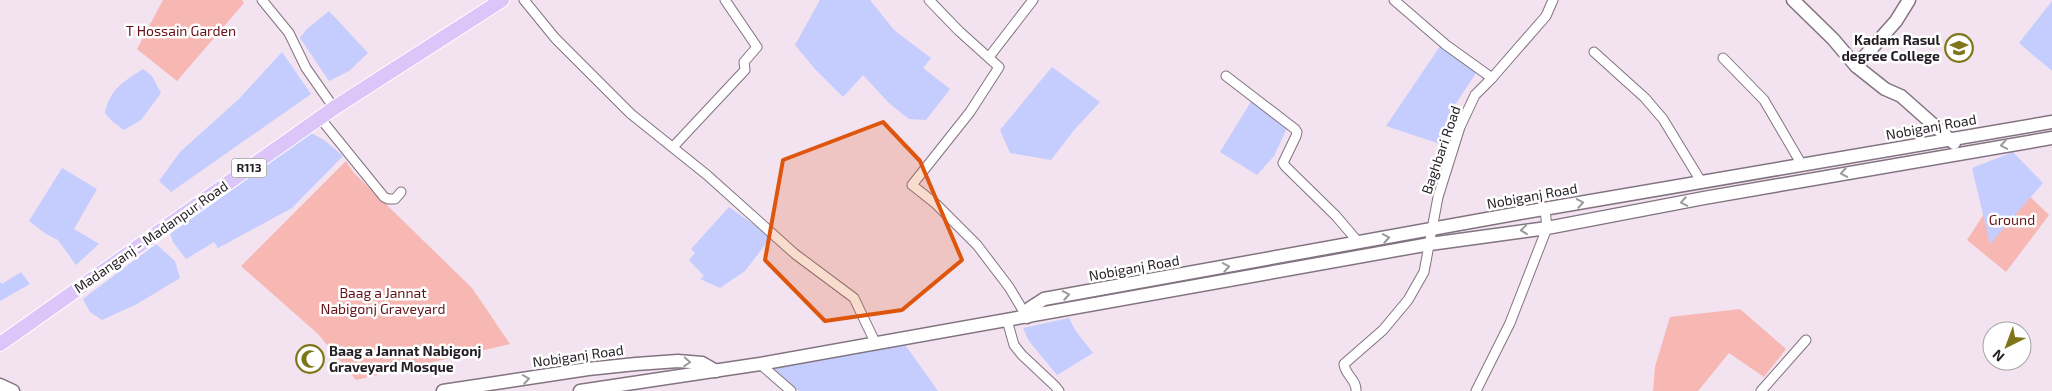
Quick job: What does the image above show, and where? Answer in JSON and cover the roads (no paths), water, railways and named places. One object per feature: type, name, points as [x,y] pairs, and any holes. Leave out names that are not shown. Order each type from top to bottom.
[{"type":"main road","name":"Madanganj - Madanpur Road","points":[[0,344],[334,108],[502,0]]},
{"type":"main road","points":[[1793,0],[1833,39],[1856,66],[1885,89],[1901,96],[1962,152]]},
{"type":"main road","points":[[1856,66],[1896,21],[1909,0]]},
{"type":"main road","name":"Nobiganj Road","points":[[1027,317],[1030,308],[1044,299],[1545,209],[2052,122]]},
{"type":"main road","name":"Nobiganj Road","points":[[580,391],[760,364],[1430,244],[1547,228],[1962,152],[2052,138]]},
{"type":"main road","name":"Nobiganj Road","points":[[443,391],[588,369],[636,364],[678,361],[702,363],[716,371]]},
{"type":"main road","points":[[0,385],[13,391]]},
{"type":"street","points":[[262,0],[290,34],[306,68],[334,108]]},
{"type":"street","points":[[524,0],[555,38],[632,114],[673,147],[795,254],[854,298],[875,342]]},
{"type":"street","points":[[673,147],[745,70],[744,62],[757,47],[725,0]]},
{"type":"street","points":[[929,0],[959,31],[998,64],[999,70],[970,112],[912,185],[936,204],[977,245],[1009,287],[1027,317]]},
{"type":"street","points":[[990,57],[1033,0]]},
{"type":"street","points":[[1394,0],[1446,45],[1492,78]]},
{"type":"street","name":"Baghbari Road","points":[[1356,391],[1355,383],[1344,364],[1383,330],[1408,300],[1424,272],[1438,197],[1460,126],[1475,95],[1546,16],[1553,0]]},
{"type":"street","points":[[1594,52],[1645,98],[1663,118],[1702,183]]},
{"type":"street","points":[[1724,58],[1764,100],[1802,165]]},
{"type":"street","points":[[1226,76],[1295,129],[1297,132],[1296,136],[1283,163],[1284,166],[1336,216],[1359,243]]},
{"type":"street","points":[[320,118],[384,197],[388,200],[395,199],[401,192]]},
{"type":"street","points":[[1476,391],[1510,322],[1547,228],[1545,209]]},
{"type":"street","points":[[1007,320],[1014,345],[1059,391]]},
{"type":"street","points":[[1761,391],[1806,340]]},
{"type":"street","points":[[760,364],[791,391]]},
{"type":"water","points":[[820,0],[870,0],[894,30],[931,58],[923,68],[950,89],[926,120],[909,119],[889,103],[863,75],[843,97],[815,69],[795,45]]},
{"type":"water","points":[[2052,1],[2052,71],[2019,43]]},
{"type":"water","points":[[329,11],[368,53],[349,71],[329,81],[300,38],[307,29]]},
{"type":"water","points":[[1441,45],[1478,70],[1451,111],[1440,144],[1386,126]]},
{"type":"water","points":[[282,52],[311,94],[171,192],[159,181],[180,152],[239,99]]},
{"type":"water","points":[[1052,67],[1100,102],[1075,129],[1051,160],[1010,153],[1000,130]]},
{"type":"water","points":[[143,69],[152,76],[161,93],[141,120],[124,130],[105,113],[107,105],[118,87]]},
{"type":"water","points":[[1252,100],[1288,126],[1274,156],[1257,175],[1220,152]]},
{"type":"water","points":[[311,133],[324,140],[343,156],[292,208],[218,248],[214,242],[186,259],[173,242],[170,233]]},
{"type":"water","points":[[2013,152],[2043,183],[1990,244],[1972,168]]},
{"type":"water","points":[[62,168],[97,189],[74,229],[99,244],[76,265],[58,240],[46,234],[29,221]]},
{"type":"water","points":[[729,207],[771,237],[745,271],[720,288],[700,279],[704,276],[689,260],[695,253],[691,249]]},
{"type":"water","points":[[156,244],[175,261],[180,278],[137,304],[102,320],[90,312],[83,299]]},
{"type":"water","points":[[21,272],[30,284],[0,301],[0,282],[2,284]]},
{"type":"water","points":[[1069,318],[1075,330],[1093,353],[1057,375],[1029,341],[1023,328]]},
{"type":"water","points":[[903,342],[938,391],[799,391],[769,364]]},
{"type":"place","name":"Kadam Rasul degree College","points":[[1959,48]]},
{"type":"place","name":"Baag a Jannat Nabigonj Graveyard Mosque","points":[[310,359]]},
{"type":"park label","name":"T Hossain Garden","points":[[181,31]]},
{"type":"park label","name":"Ground","points":[[2012,220]]},
{"type":"park label","name":"Baag a Jannat Nabigonj Graveyard","points":[[383,302]]}]
